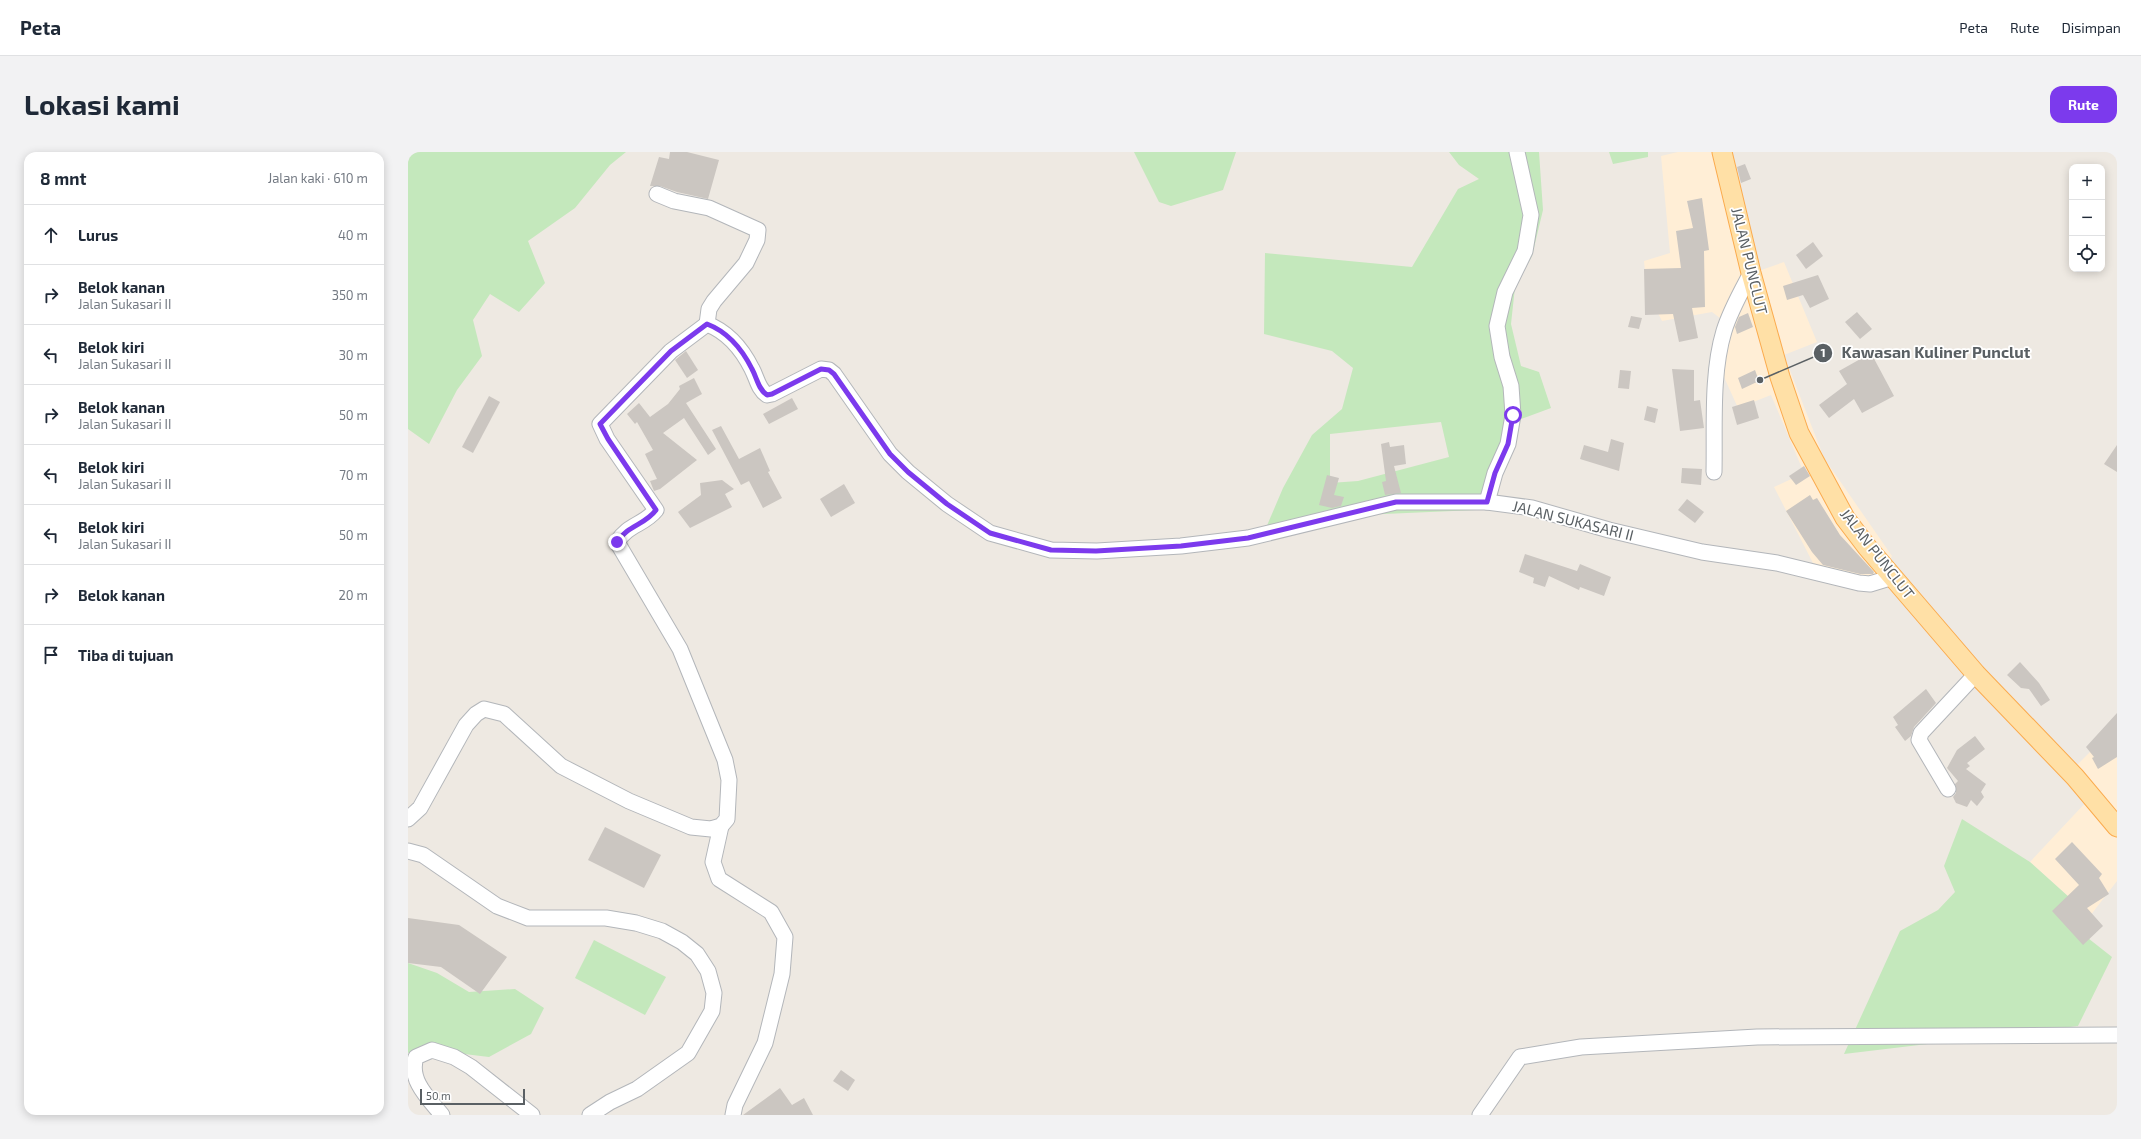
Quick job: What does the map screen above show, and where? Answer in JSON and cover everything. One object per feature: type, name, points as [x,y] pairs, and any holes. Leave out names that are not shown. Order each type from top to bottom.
[{"type":"main road","name":"JALAN PUNCLUT","points":[[1722,152],[1751,273],[1780,377],[1799,433],[1845,518],[1976,674],[2075,777],[2117,827]]},
{"type":"street","points":[[1487,502],[1495,473],[1508,444],[1513,415],[1511,386],[1502,357],[1497,326],[1506,292],[1525,251],[1531,215],[1517,152]]},
{"type":"street","points":[[657,194],[674,201],[709,208],[758,230],[757,240],[746,262],[709,309],[707,324],[671,351],[600,424],[608,439],[656,510],[651,517],[624,532],[617,542],[680,649],[725,760],[729,780],[729,806],[727,819],[721,826],[713,862],[719,879],[771,912],[785,937],[782,974],[765,1043],[735,1105],[733,1115]]},
{"type":"street","points":[[1714,472],[1716,370],[1724,332],[1732,309],[1751,273]]},
{"type":"street","name":"JALAN SUKASARI II","points":[[707,324],[716,327],[736,342],[752,368],[762,391],[767,395],[772,394],[821,369],[829,370],[834,374],[890,454],[908,472],[947,504],[990,533],[1051,550],[1096,551],[1188,545],[1248,538],[1396,502],[1487,502],[1532,508],[1609,530],[1702,552],[1777,562],[1859,583],[1870,584],[1893,577]]},
{"type":"street","points":[[1948,789],[1919,740],[1921,733],[1976,674]]},
{"type":"street","points":[[408,819],[420,808],[466,725],[476,714],[484,709],[504,714],[561,766],[629,801],[691,827],[710,829],[721,826]]},
{"type":"street","points":[[408,851],[423,855],[497,906],[528,918],[606,918],[636,923],[662,931],[682,942],[697,954],[708,970],[714,993],[712,1011],[688,1053],[611,1109],[590,1115]]},
{"type":"street","points":[[1480,1115],[1520,1057],[1581,1047],[1757,1037],[2117,1035]]},
{"type":"street","points":[[442,1115],[417,1084],[414,1064],[416,1057],[432,1050],[454,1057],[471,1067],[532,1115]]},
{"type":"shaded area","points":[[1678,152],[1713,152],[1744,276],[1784,262],[1817,342],[1784,355],[1824,458],[1892,556],[1883,575],[1871,585],[1813,563],[1774,487],[1804,473],[1771,395],[1738,408],[1719,366],[1720,318],[1712,312],[1662,321],[1647,292],[1644,261],[1670,253],[1661,156]]},
{"type":"shaded area","points":[[2113,729],[2117,733],[2117,881],[2090,916],[2030,862],[2088,800],[2066,776]]},
{"type":"green space","points":[[408,152],[626,152],[610,165],[575,208],[528,241],[545,283],[519,312],[490,294],[473,320],[482,356],[457,390],[429,444],[408,429]]},
{"type":"green space","points":[[1134,152],[1236,152],[1223,190],[1171,206],[1159,202]]},
{"type":"green space","points":[[1449,152],[1539,152],[1543,210],[1532,256],[1515,287],[1511,324],[1521,366],[1539,372],[1551,408],[1521,419],[1494,491],[1476,510],[1338,516],[1263,535],[1283,488],[1312,435],[1342,409],[1353,368],[1332,351],[1264,334],[1265,253],[1412,267],[1458,189],[1479,179],[1459,165]],"holes":[[[1441,422],[1449,457],[1358,481],[1330,483],[1330,434]]]},
{"type":"green space","points":[[1609,152],[1648,152],[1648,157],[1613,164]]},
{"type":"green space","points":[[1962,819],[2030,862],[2090,916],[2079,931],[2112,957],[2078,1026],[1844,1054],[1900,931],[1938,910],[1955,892],[1944,866]]},
{"type":"green space","points":[[594,940],[666,977],[645,1015],[575,978]]},
{"type":"green space","points":[[408,963],[437,973],[469,992],[515,989],[544,1008],[531,1034],[489,1057],[423,1049],[408,1053]]},
{"type":"building","points":[[670,152],[687,152],[719,160],[708,199],[677,192],[660,186],[650,186],[659,157],[669,159]]},
{"type":"building","points":[[1745,164],[1751,179],[1741,183],[1737,167]]},
{"type":"building","points":[[1702,198],[1709,250],[1704,251],[1705,307],[1692,308],[1698,338],[1679,342],[1673,314],[1645,315],[1644,269],[1681,268],[1676,231],[1693,228],[1687,201]]},
{"type":"building","points":[[1813,242],[1823,256],[1806,269],[1796,255]]},
{"type":"building","points":[[1818,275],[1829,299],[1810,308],[1803,295],[1787,300],[1783,286]]},
{"type":"building","points":[[1857,312],[1872,329],[1860,339],[1845,322]]},
{"type":"building","points":[[1748,313],[1753,327],[1737,334],[1735,327],[1739,317]]},
{"type":"building","points":[[1631,316],[1642,318],[1639,329],[1628,327]]},
{"type":"building","points":[[686,351],[698,370],[687,378],[675,360]]},
{"type":"building","points":[[1871,353],[1894,396],[1862,413],[1854,399],[1829,418],[1819,405],[1847,384],[1839,371]]},
{"type":"building","points":[[1672,369],[1694,370],[1694,401],[1700,400],[1704,428],[1680,431]]},
{"type":"building","points":[[1620,370],[1631,371],[1629,389],[1618,388]]},
{"type":"building","points":[[1755,370],[1759,381],[1742,389],[1738,378]]},
{"type":"building","points":[[694,378],[702,394],[686,403],[716,449],[708,455],[684,418],[663,433],[697,460],[660,489],[654,491],[650,481],[657,479],[645,454],[653,450],[637,422],[635,424],[627,414],[639,403],[650,417],[668,404],[680,389],[679,386]]},
{"type":"building","points":[[489,396],[500,402],[473,453],[462,447]]},
{"type":"building","points":[[792,398],[798,409],[769,424],[763,414]]},
{"type":"building","points":[[1754,400],[1759,418],[1737,425],[1732,407]]},
{"type":"building","points":[[1647,406],[1658,409],[1655,423],[1644,420]]},
{"type":"building","points":[[721,426],[739,459],[760,448],[770,471],[768,472],[782,498],[763,508],[749,481],[741,485],[712,430]]},
{"type":"building","points":[[1611,439],[1624,443],[1619,471],[1580,459],[1584,445],[1608,452]]},
{"type":"building","points":[[1389,442],[1390,447],[1404,445],[1406,464],[1394,466],[1401,493],[1385,495],[1382,482],[1386,481],[1381,444]]},
{"type":"building","points":[[2117,445],[2117,472],[2104,464]]},
{"type":"building","points":[[1804,466],[1810,476],[1796,485],[1789,476]]},
{"type":"building","points":[[1682,468],[1702,469],[1701,485],[1681,483]]},
{"type":"building","points":[[1327,475],[1339,478],[1334,495],[1344,497],[1341,506],[1332,508],[1319,505]]},
{"type":"building","points":[[722,480],[734,489],[725,494],[732,507],[690,528],[678,512],[701,495],[700,483]]},
{"type":"building","points":[[844,484],[855,503],[831,517],[820,499]]},
{"type":"building","points":[[1810,495],[1813,500],[1817,498],[1840,535],[1874,572],[1873,574],[1860,574],[1823,565],[1812,552],[1786,511]]},
{"type":"building","points":[[1687,499],[1704,512],[1695,523],[1678,510]]},
{"type":"building","points":[[1525,554],[1577,571],[1580,564],[1611,577],[1604,596],[1580,587],[1579,590],[1549,576],[1545,587],[1533,583],[1534,578],[1519,572]]},
{"type":"building","points":[[2020,662],[2039,683],[2050,700],[2041,706],[2029,689],[2021,688],[2007,675]]},
{"type":"building","points":[[1926,689],[1936,703],[1914,727],[1911,736],[1905,741],[1895,727],[1898,725],[1893,717]]},
{"type":"building","points":[[2117,713],[2117,757],[2098,769],[2092,758],[2094,757],[2086,747]]},
{"type":"building","points":[[1975,736],[1985,749],[1967,763],[1970,766],[1966,769],[1986,784],[1981,792],[1984,797],[1977,806],[1971,800],[1967,807],[1956,803],[1953,797],[1956,793],[1955,784],[1958,781],[1947,768],[1957,750]]},
{"type":"building","points":[[605,827],[661,855],[644,888],[588,860]]},
{"type":"building","points":[[2072,842],[2102,874],[2099,878],[2109,894],[2087,908],[2103,926],[2083,945],[2052,911],[2079,885],[2055,859]]},
{"type":"building","points":[[408,918],[459,925],[507,957],[480,994],[441,967],[408,963]]},
{"type":"building","points":[[841,1070],[855,1080],[848,1091],[833,1081]]},
{"type":"building","points":[[780,1088],[792,1105],[804,1098],[813,1115],[743,1115]]},
{"type":"place","name":"Kawasan Kuliner Punclut","points":[[1760,380]]},
{"type":"route","points":[[617,542],[624,532],[651,517],[656,510],[608,439],[600,424],[671,351],[693,333],[707,324],[716,327],[736,342],[752,368],[762,391],[767,395],[772,394],[821,369],[829,370],[834,374],[873,433],[890,454],[908,472],[947,504],[990,533],[1051,550],[1096,551],[1181,546],[1248,538],[1396,502],[1487,502],[1495,473],[1508,444],[1513,415]]}]
